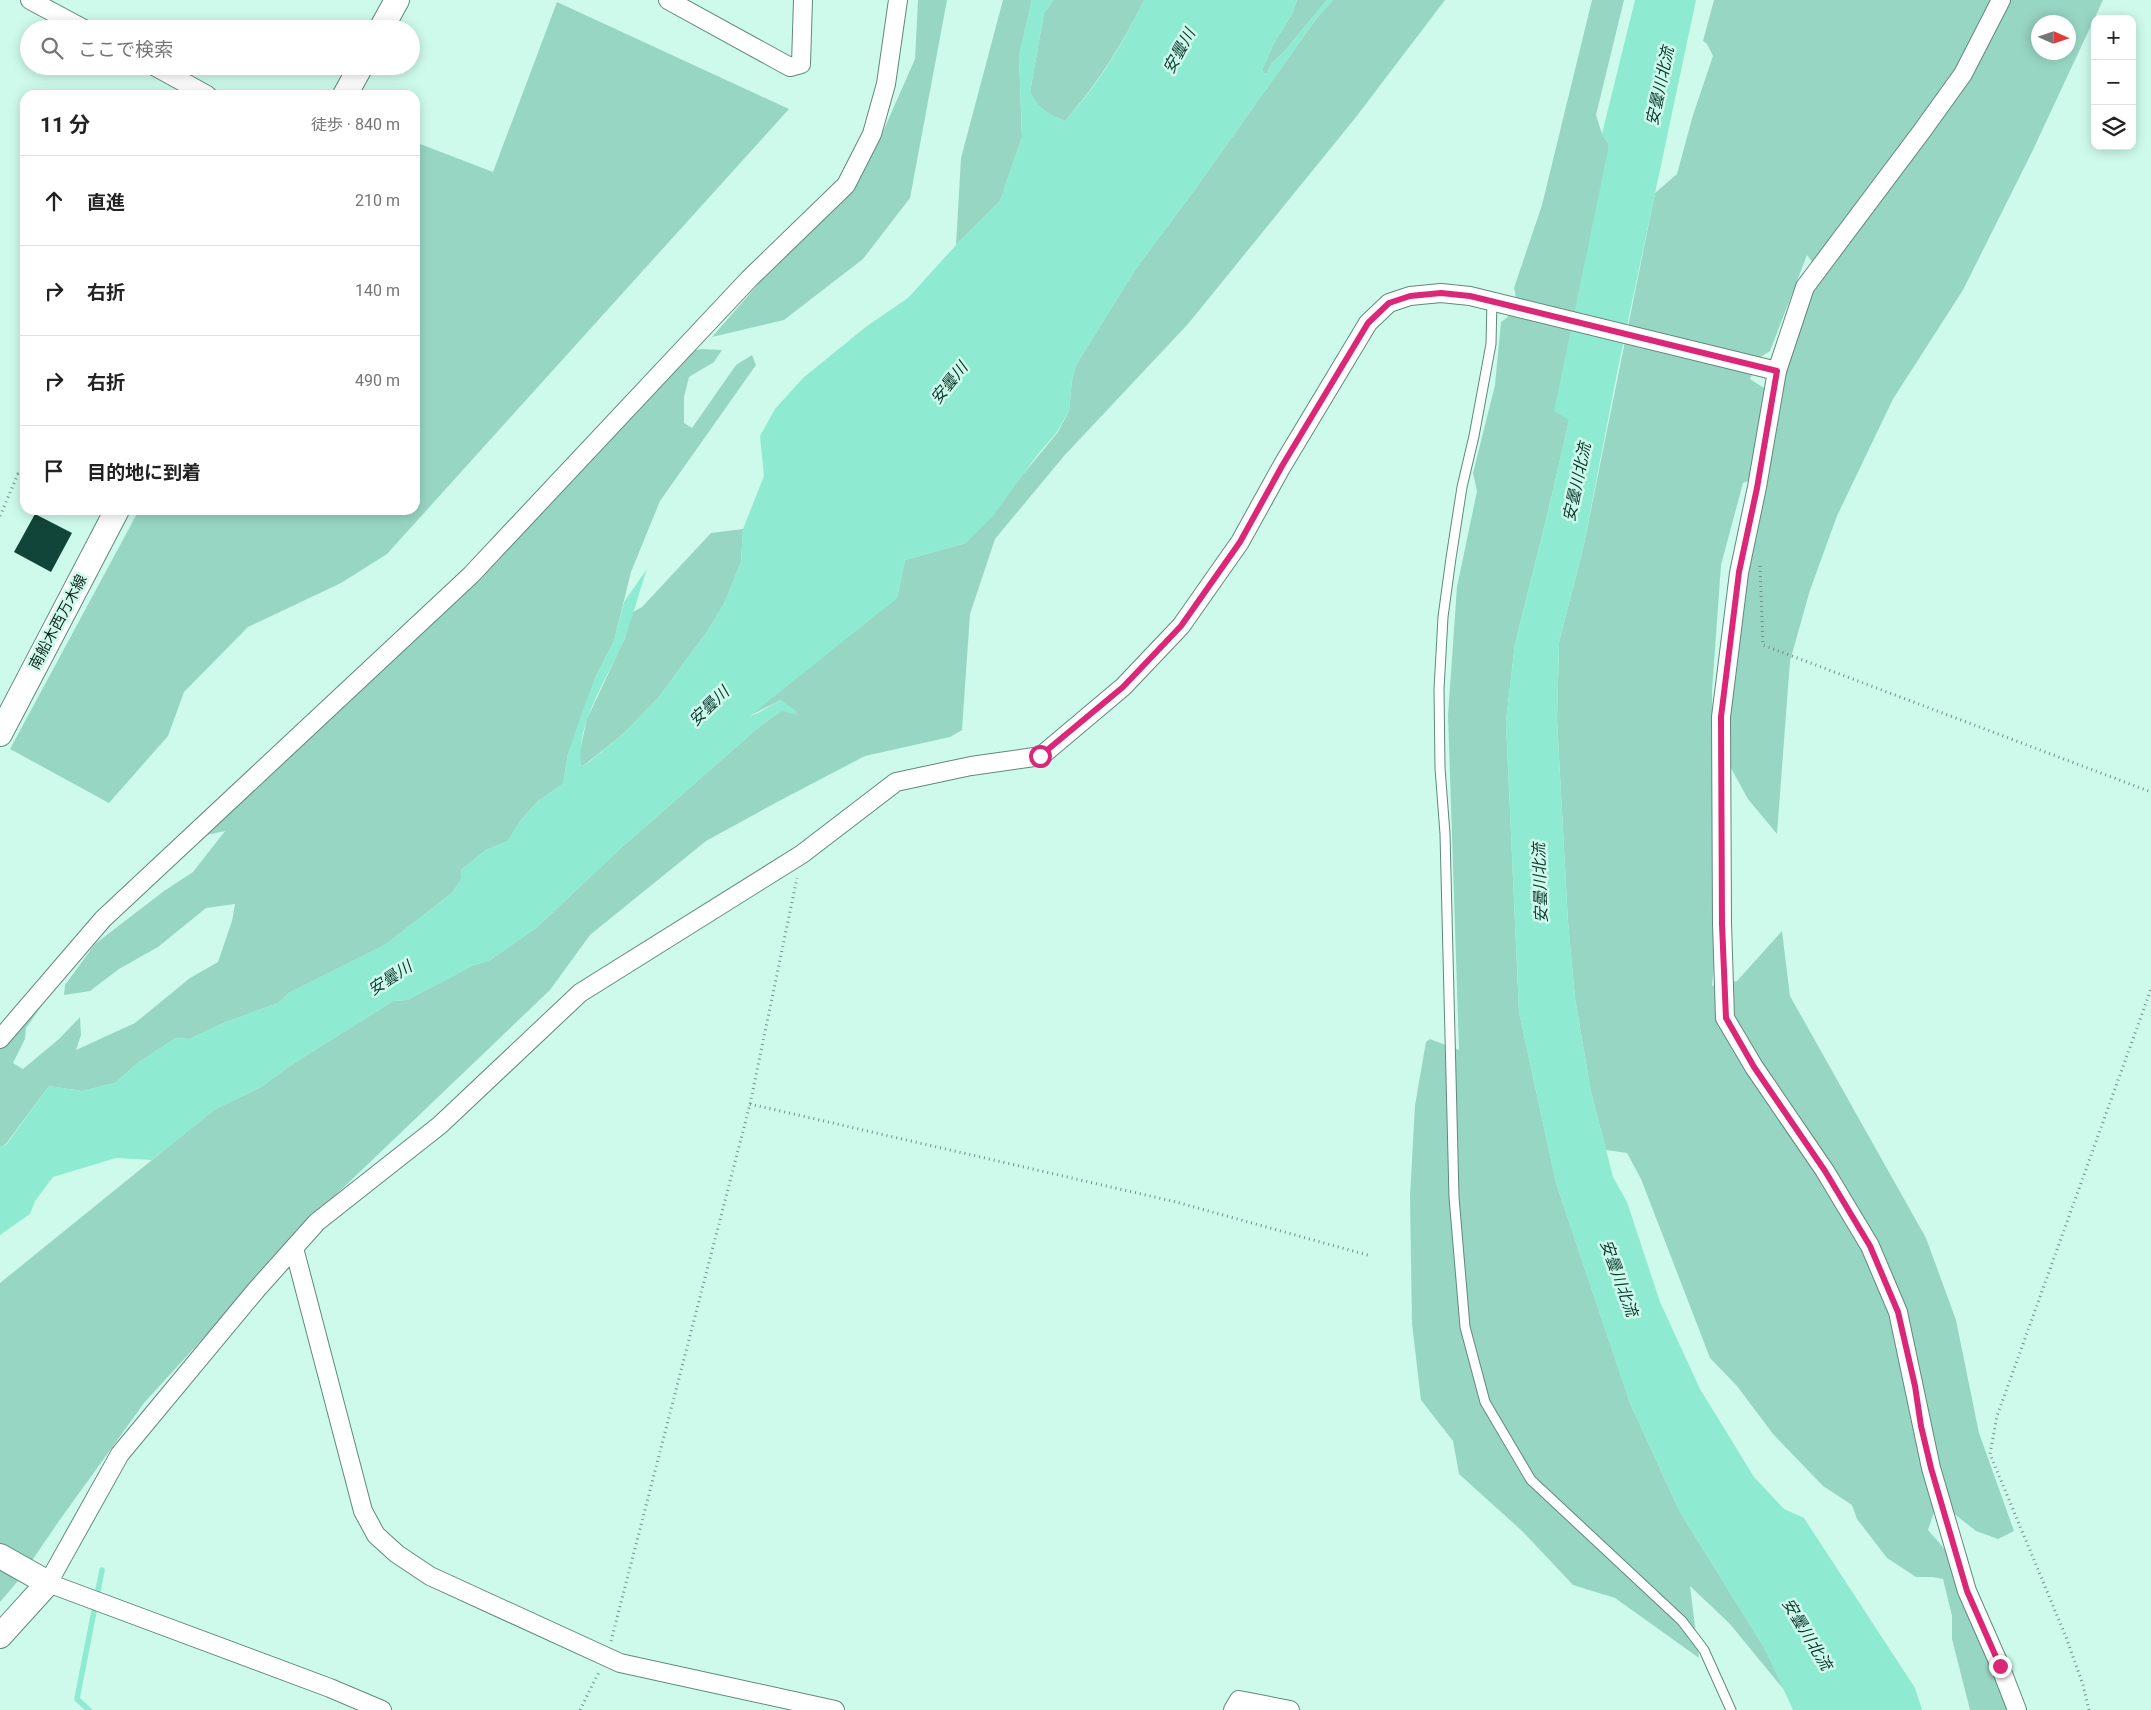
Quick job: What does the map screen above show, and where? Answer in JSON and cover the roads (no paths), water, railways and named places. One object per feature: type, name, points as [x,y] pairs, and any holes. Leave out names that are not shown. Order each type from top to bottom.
[{"type":"main road","points":[[386,20],[397,0]]},
{"type":"main road","points":[[348,90],[356,75]]},
{"type":"main road","name":"南船木西万木線","points":[[0,734],[114,515]]},
{"type":"main road","points":[[0,1556],[42,1579],[0,1636]]},
{"type":"street","points":[[30,0],[67,20]]},
{"type":"street","points":[[668,0],[790,67],[801,64],[804,0]]},
{"type":"street","points":[[0,1039],[103,919],[471,575],[749,280],[846,186],[872,134],[886,84],[898,0]]},
{"type":"street","points":[[2001,0],[1963,74],[1805,287],[1777,371],[1757,488],[1739,572],[1721,717],[1722,924],[1726,1018],[1754,1067],[1825,1171],[1870,1246],[1898,1312],[1931,1468],[1967,1591],[2017,1710]]},
{"type":"street","points":[[170,75],[198,90]]},
{"type":"street","points":[[382,1710],[330,1688],[42,1579],[120,1454],[257,1289],[317,1222],[440,1125],[580,993],[802,854],[896,782],[972,766],[1040,756],[1123,687],[1181,626],[1240,542],[1282,466],[1368,323],[1389,303],[1410,296],[1441,293],[1470,296],[1777,371]]},
{"type":"street","points":[[294,1248],[363,1511],[376,1535],[397,1554],[430,1576],[620,1663],[835,1710]]},
{"type":"street","points":[[1233,1710],[1239,1700],[1290,1710]]},
{"type":"lane","points":[[1492,300],[1491,344],[1474,436],[1462,487],[1443,617],[1439,689],[1440,768],[1446,844],[1454,1197],[1465,1327],[1485,1402],[1531,1480],[1682,1621],[1704,1650],[1731,1710]]},
{"type":"water","name":"安曇川","points":[[1032,0],[1054,0],[1044,13],[1030,92],[1044,110],[1065,121],[1109,64],[1144,0],[1297,0],[1292,14],[1274,43],[1262,70],[1266,75],[1271,64],[1284,52],[1327,0],[1333,0],[1316,19],[1135,270],[1076,365],[1072,380],[1069,411],[1057,432],[1038,454],[993,516],[966,543],[905,560],[897,598],[750,716],[781,700],[795,710],[798,715],[781,711],[760,726],[622,847],[536,928],[490,960],[472,966],[407,1000],[393,1001],[294,1063],[261,1087],[215,1109],[152,1160],[116,1158],[53,1177],[35,1201],[30,1214],[0,1235],[0,1147],[6,1145],[49,1086],[82,1091],[115,1083],[139,1062],[176,1038],[189,1039],[226,1022],[278,1003],[289,993],[385,945],[452,893],[462,878],[461,870],[486,850],[508,841],[521,820],[538,801],[563,784],[568,754],[581,715],[596,676],[614,641],[624,602],[647,569],[624,639],[588,717],[583,733],[581,766],[588,763],[623,734],[659,697],[706,633],[724,604],[741,562],[743,529],[764,476],[760,436],[775,409],[803,378],[867,326],[908,298],[956,245],[1000,201],[1022,137],[1019,56]]},
{"type":"water","name":"安曇川北流","points":[[1635,0],[1696,0],[1618,368],[1583,549],[1559,642],[1557,720],[1568,922],[1575,998],[1591,1092],[1613,1177],[1627,1202],[1660,1302],[1700,1389],[1754,1477],[1784,1509],[1804,1518],[1915,1688],[1922,1710],[1793,1710],[1765,1649],[1680,1512],[1630,1403],[1556,1183],[1519,1012],[1506,721],[1515,644],[1569,420],[1554,411],[1609,145],[1602,134]]},
{"type":"waterway","points":[[89,1710],[77,1699],[102,1570]]}]
